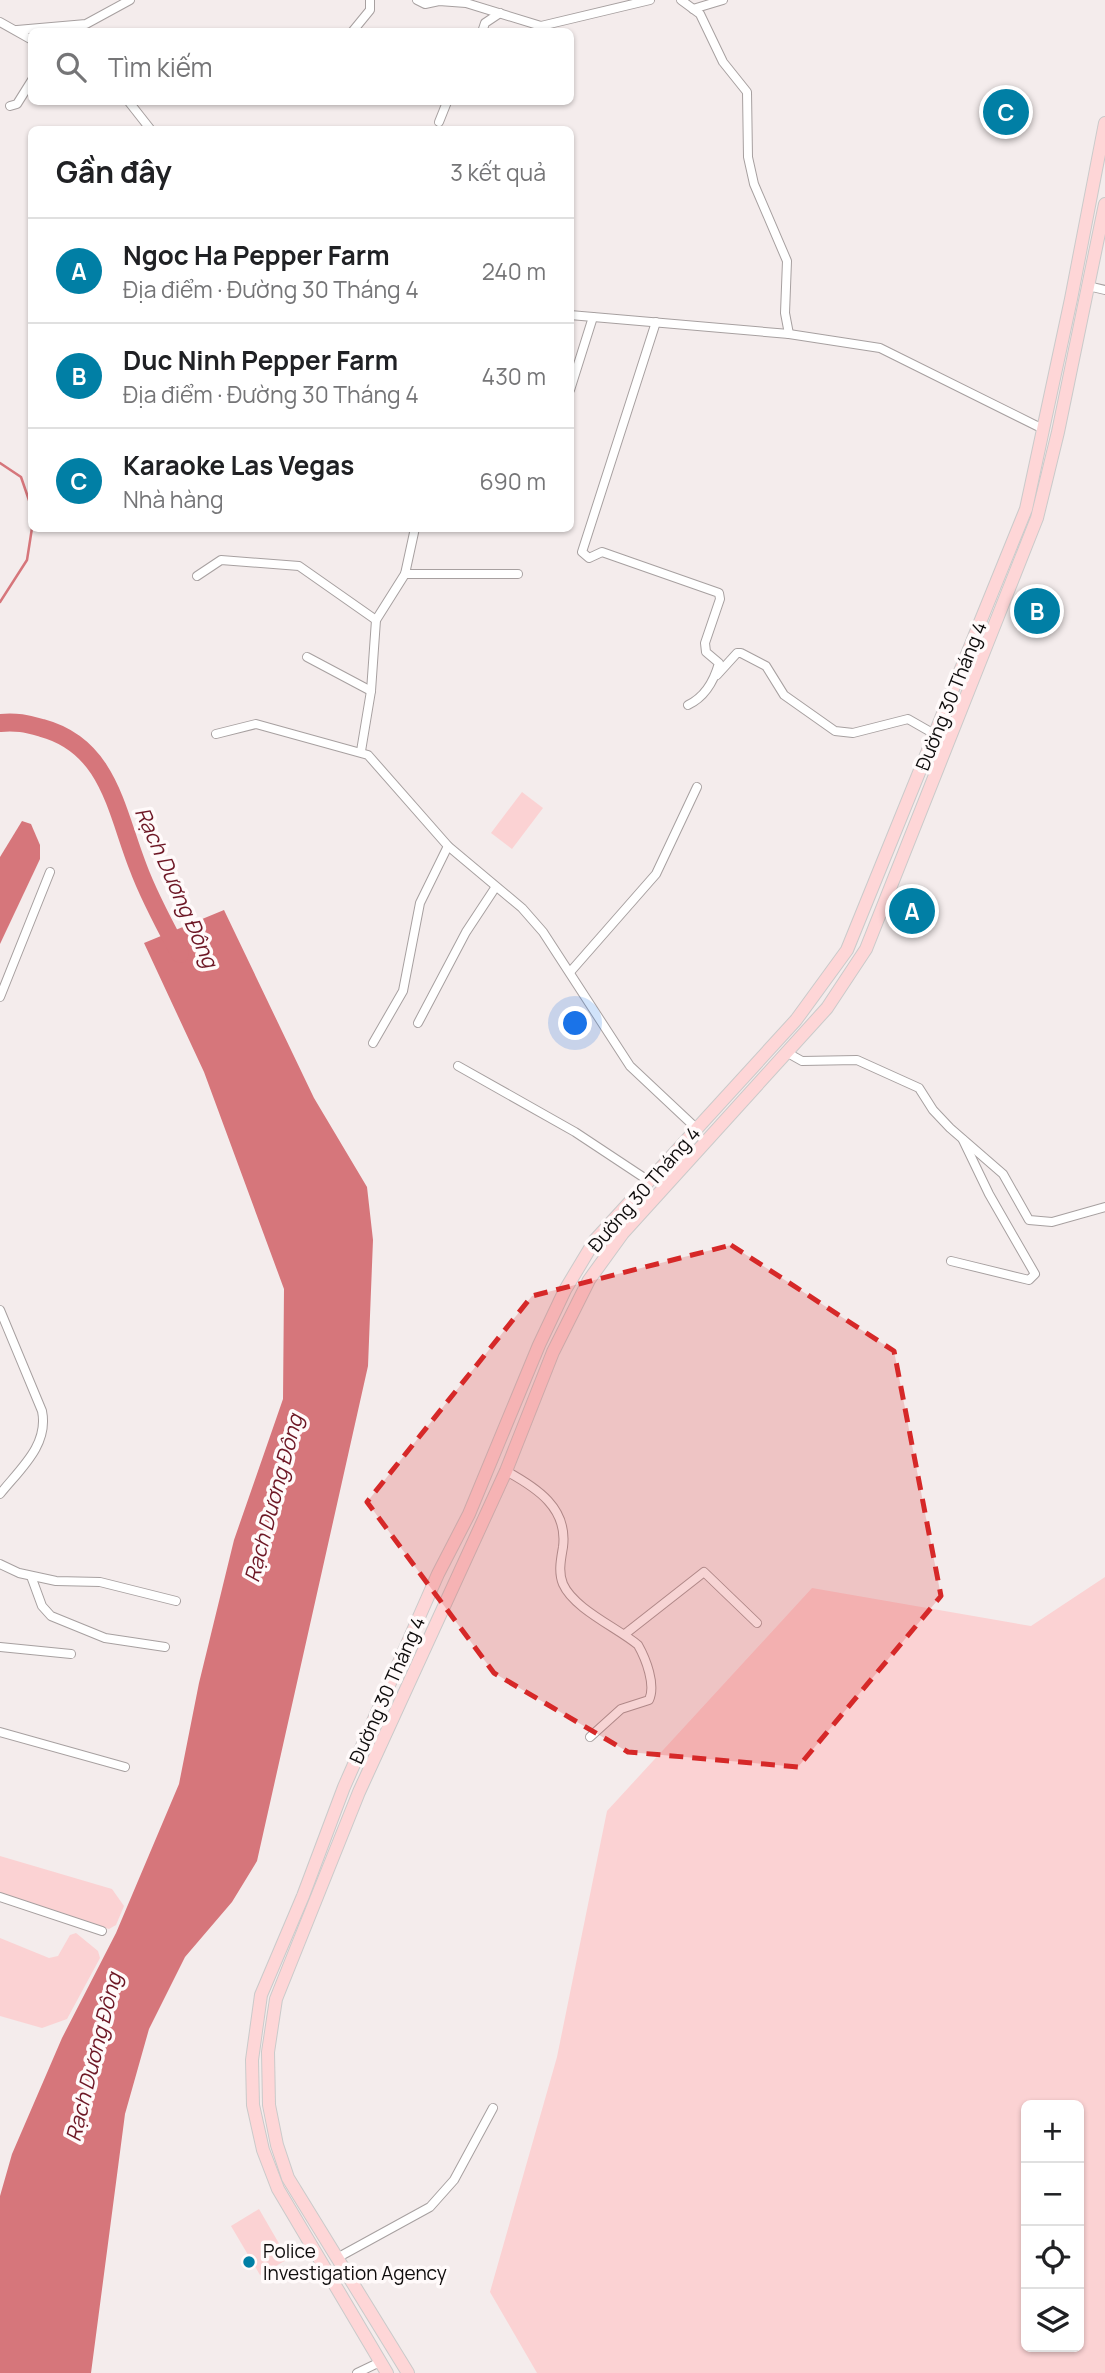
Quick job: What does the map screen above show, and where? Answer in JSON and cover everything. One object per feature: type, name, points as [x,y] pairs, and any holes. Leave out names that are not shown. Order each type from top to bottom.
[{"type":"main road","name":"Đường 30 Tháng 4","points":[[384,2368],[263,2150],[253,2105],[252,2060],[261,1994],[303,1896],[344,1787],[438,1574],[469,1514],[539,1345],[565,1290],[595,1240],[822,986],[847,950],[1026,509],[1105,123]]},
{"type":"main road","name":"Đường 30 Tháng 4","points":[[408,2373],[337,2258],[282,2181],[269,2105],[268,2052],[276,1999],[359,1793],[453,1582],[506,1471],[553,1352],[589,1280],[623,1233],[844,985],[866,949],[882,915],[1037,518],[1058,432],[1105,204]]},
{"type":"main road","points":[[1043,429],[1058,432]]},
{"type":"main road","points":[[917,781],[931,787]]},
{"type":"main road","points":[[866,907],[882,915]]},
{"type":"main road","points":[[696,1128],[708,1137]]},
{"type":"main road","points":[[539,1345],[553,1352]]},
{"type":"main road","points":[[438,1574],[453,1582]]},
{"type":"main road","points":[[344,1787],[359,1793]]},
{"type":"main road","points":[[261,1994],[276,1999]]},
{"type":"main road","points":[[384,2368],[394,2353]]},
{"type":"street","points":[[40,28],[86,24],[130,0]]},
{"type":"street","points":[[355,28],[370,10],[370,0],[362,0]]},
{"type":"street","points":[[417,0],[425,4],[453,0],[541,26],[650,0]]},
{"type":"street","points":[[681,0],[705,22],[723,62],[743,84],[749,100],[748,157],[754,184],[787,261],[785,313],[789,334]]},
{"type":"street","points":[[693,9],[723,0]]},
{"type":"street","points":[[483,28],[485,23],[500,13]]},
{"type":"street","points":[[0,22],[28,37]]},
{"type":"street","points":[[17,30],[28,29]]},
{"type":"street","points":[[10,106],[17,104],[28,86]]},
{"type":"street","points":[[131,105],[148,126]]},
{"type":"street","points":[[439,122],[446,105]]},
{"type":"street","points":[[1088,286],[1105,290]]},
{"type":"street","points":[[574,315],[789,334],[880,348],[1043,429]]},
{"type":"street","points":[[574,377],[593,317]]},
{"type":"street","points":[[656,322],[582,552],[589,558],[602,552],[719,593],[720,599],[705,643],[706,652],[719,663],[715,676]]},
{"type":"street","points":[[361,751],[371,691],[376,620],[405,574],[414,532]]},
{"type":"street","points":[[197,576],[221,560],[299,566],[376,620]]},
{"type":"street","points":[[405,574],[518,573]]},
{"type":"street","points":[[688,705],[698,700],[715,676],[737,653],[741,653],[766,666],[784,695],[835,731],[853,733],[908,719],[916,721],[936,735]]},
{"type":"street","points":[[307,657],[371,691]]},
{"type":"street","points":[[216,734],[256,724],[361,751],[377,764],[448,846],[536,924],[571,971],[630,1066],[696,1128]]},
{"type":"street","points":[[571,971],[656,874],[697,786]]},
{"type":"street","points":[[373,1043],[403,991],[420,902],[448,846]]},
{"type":"street","points":[[0,998],[50,872]]},
{"type":"street","points":[[418,1023],[466,933],[495,888]]},
{"type":"street","points":[[786,1052],[802,1061],[857,1059],[919,1088],[933,1110],[1003,1174],[1029,1220],[1052,1222],[1105,1207]]},
{"type":"street","points":[[458,1066],[575,1132],[649,1181]]},
{"type":"street","points":[[951,1261],[1025,1279],[1035,1277],[969,1158],[962,1139]]},
{"type":"street","points":[[0,1310],[45,1426],[42,1441],[0,1494]]},
{"type":"street","points":[[506,1471],[540,1493],[562,1518],[565,1530],[560,1570],[568,1593],[595,1616],[625,1634],[638,1645],[644,1656],[652,1695],[649,1700],[621,1709],[590,1737]]},
{"type":"street","points":[[0,1564],[31,1576],[56,1581],[100,1582],[176,1601]]},
{"type":"street","points":[[625,1634],[704,1572],[757,1623]]},
{"type":"street","points":[[31,1576],[41,1606],[51,1616],[105,1639],[165,1647]]},
{"type":"street","points":[[0,1647],[71,1654]]},
{"type":"street","points":[[0,1732],[125,1767]]},
{"type":"street","points":[[0,1897],[102,1931]]},
{"type":"street","points":[[337,2258],[430,2207],[454,2180],[493,2108]]},
{"type":"street","points":[[357,2373],[384,2368]]},
{"type":"highlighted area","points":[[731,1245],[894,1351],[941,1596],[798,1767],[628,1752],[494,1673],[367,1502],[532,1296]]},
{"type":"shaded area","points":[[522,792],[543,808],[512,849],[491,833]]},
{"type":"shaded area","points":[[1105,1577],[1105,2373],[537,2373],[490,2292],[557,2057],[607,1811],[812,1588],[1031,1626]]},
{"type":"shaded area","points":[[0,1856],[112,1889],[124,1906],[116,1925],[109,1929],[0,1894]]},
{"type":"shaded area","points":[[76,1933],[98,1951],[100,1958],[67,2019],[42,2028],[0,2016],[0,1938],[49,1958],[58,1956],[70,1935]]},
{"type":"shaded area","points":[[259,2209],[288,2259],[260,2275],[231,2226]]},
{"type":"water","points":[[22,821],[31,824],[40,845],[40,859],[0,944],[0,857]]},
{"type":"water","points":[[224,910],[314,1098],[367,1187],[373,1240],[368,1366],[257,1861],[232,1902],[185,1957],[149,2029],[125,2114],[91,2373],[0,2373],[0,2196],[12,2154],[62,2038],[116,1933],[179,1784],[199,1683],[234,1540],[283,1399],[284,1289],[204,1072],[144,943]]},
{"type":"waterway","points":[[0,463],[21,477],[28,497]]},
{"type":"waterway","points":[[0,602],[27,560],[31,532]]},
{"type":"waterway","name":"Rạch Dương Đông","points":[[0,723],[26,724],[64,737],[82,749],[96,765],[116,803],[147,889],[180,954]]},
{"type":"place","name":"Karaoke Las Vegas","points":[[1006,112]]},
{"type":"place","name":"Duc Ninh Pepper Farm","points":[[1037,611]]},
{"type":"place","name":"Ngoc Ha Pepper Farm","points":[[912,911]]},
{"type":"place","name":"Police Investigation Agency","points":[[249,2262]]}]
